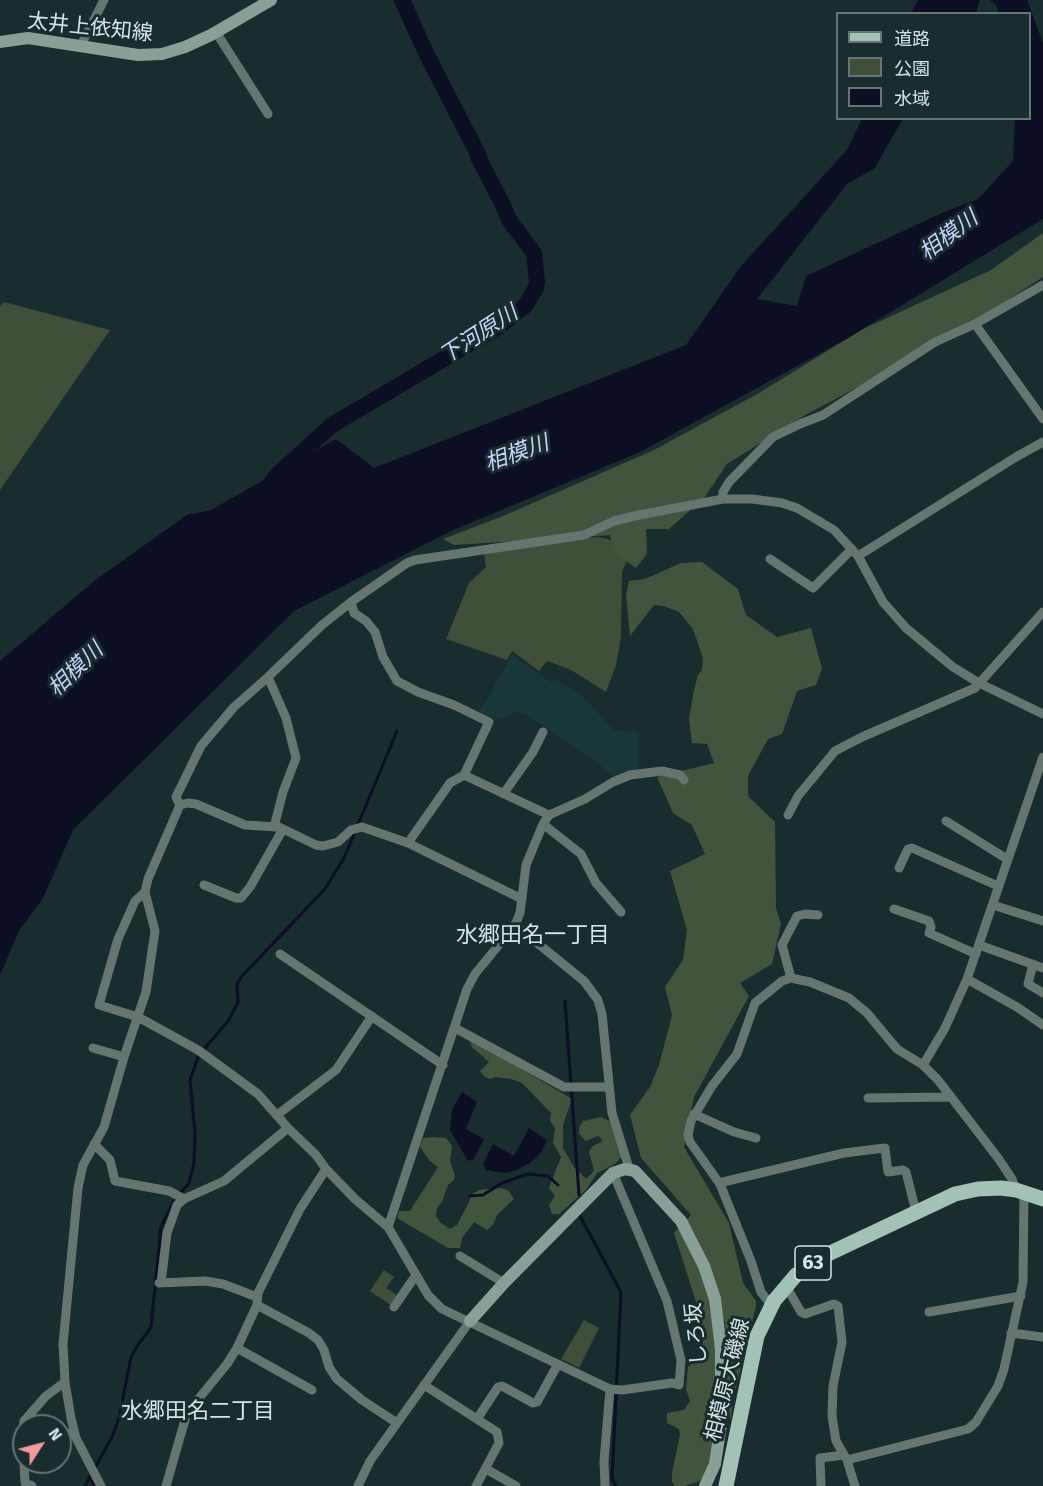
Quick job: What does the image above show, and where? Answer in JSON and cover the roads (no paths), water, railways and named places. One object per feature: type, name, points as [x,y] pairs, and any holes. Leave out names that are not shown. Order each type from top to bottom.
[{"type":"main road","name":"相模原大磯線","points":[[726,1486],[754,1343],[771,1305],[802,1271],[825,1255],[941,1200],[967,1191],[988,1188],[1020,1191],[1043,1198]]},
{"type":"street","points":[[81,45],[104,0]]},
{"type":"street","name":"太井上依知線","points":[[0,42],[28,38],[138,55],[162,54],[185,47],[216,32],[271,0]]},
{"type":"street","points":[[216,32],[268,114]]},
{"type":"street","points":[[723,499],[723,492],[729,482],[773,437],[823,415],[935,342],[975,324],[1043,285]]},
{"type":"street","points":[[975,324],[1043,419]]},
{"type":"street","points":[[770,559],[813,588],[855,552],[1043,442]]},
{"type":"street","points":[[96,1478],[75,1431],[65,1383],[66,1296],[72,1263],[78,1188],[83,1165],[104,1127],[146,992],[155,932],[145,892],[148,879],[180,805],[176,797],[201,746],[224,717],[322,625],[406,563],[416,560],[584,535],[614,521],[639,514],[723,499],[752,498],[797,508],[834,530],[855,552],[892,615],[932,650],[979,683],[1043,714]]},
{"type":"street","points":[[351,602],[354,613],[366,621],[375,632],[383,657],[395,679],[418,692],[454,705],[489,722],[464,775],[450,783],[408,843]]},
{"type":"street","points":[[788,815],[798,796],[823,763],[838,748],[975,688],[1043,612]]},
{"type":"street","points":[[204,885],[241,898],[279,828],[283,792],[296,758],[286,718],[268,677]]},
{"type":"street","points":[[504,793],[533,752],[543,732]]},
{"type":"street","points":[[923,1065],[945,1028],[967,979],[1043,757]]},
{"type":"street","points":[[388,1227],[467,989],[475,974],[515,926],[520,913],[526,865],[531,849],[546,820],[613,782],[630,775],[662,771],[680,775],[684,780]]},
{"type":"street","points":[[464,775],[504,793],[546,820],[581,854],[596,883],[621,912]]},
{"type":"street","points":[[180,805],[196,804],[245,825],[279,828],[323,846],[338,842],[351,830],[362,827],[408,843],[522,899]]},
{"type":"street","points":[[946,822],[1007,859]]},
{"type":"street","points":[[899,868],[907,850],[912,848],[998,886]]},
{"type":"street","points":[[145,892],[135,901],[118,939],[99,1005],[138,1017],[198,1050],[258,1094],[355,1199],[388,1227],[428,1295],[442,1309],[610,1389],[679,1385],[681,1360],[667,1301],[613,1173]]},
{"type":"street","points":[[993,904],[1043,921]]},
{"type":"street","points":[[894,909],[929,921],[931,927],[928,933],[977,950],[1043,968]]},
{"type":"street","points":[[791,978],[782,945],[799,915],[818,915]]},
{"type":"street","points":[[358,1486],[370,1461],[470,1322],[504,1283],[613,1173],[629,1168],[612,1113],[602,1014],[594,993],[584,981],[515,926]]},
{"type":"street","points":[[280,954],[442,1065]]},
{"type":"street","points":[[1033,964],[1028,984],[1043,993]]},
{"type":"street","points":[[771,1305],[760,1292],[751,1261],[720,1184],[690,1142],[689,1128],[694,1114],[712,1086],[737,1054],[754,1004],[782,981],[791,978],[826,987],[849,998],[867,1013],[897,1049],[923,1065],[951,1097],[1007,1170],[1020,1191],[1023,1273],[1021,1296],[998,1386],[972,1427],[845,1458],[820,1458],[821,1486]]},
{"type":"street","points":[[967,979],[1017,1007],[1043,1025]]},
{"type":"street","points":[[277,1115],[336,1070],[372,1016]]},
{"type":"street","points":[[455,1028],[570,1088],[609,1087]]},
{"type":"street","points":[[93,1048],[124,1057]]},
{"type":"street","points":[[868,1098],[951,1097]]},
{"type":"street","points":[[694,1114],[734,1132],[756,1138]]},
{"type":"street","points":[[94,1144],[110,1160],[115,1181],[180,1196],[224,1181],[288,1128]]},
{"type":"street","points":[[720,1184],[761,1171],[798,1165],[844,1153],[885,1148],[888,1172],[903,1170],[906,1172],[916,1212]]},
{"type":"street","name":"しろ坂","points":[[629,1168],[640,1175],[681,1221],[704,1266],[715,1299],[721,1349],[721,1424],[715,1464],[705,1486]]},
{"type":"street","points":[[166,1486],[187,1413],[227,1364],[237,1348],[300,1209],[326,1169]]},
{"type":"street","points":[[180,1196],[167,1233],[160,1283],[205,1281],[223,1284],[257,1301],[318,1340],[329,1367],[337,1379],[362,1400],[397,1423]]},
{"type":"street","points":[[460,1256],[504,1283]]},
{"type":"street","points":[[394,1307],[416,1275]]},
{"type":"street","points":[[786,1286],[801,1312],[805,1314],[834,1304],[838,1306],[842,1342],[833,1386],[832,1416],[836,1441],[855,1486]]},
{"type":"street","points":[[929,1312],[1021,1296]]},
{"type":"street","points":[[1011,1333],[1043,1337]]},
{"type":"street","points":[[237,1348],[312,1389]]},
{"type":"street","points":[[477,1419],[498,1387],[502,1386],[533,1403],[537,1402],[558,1364]]},
{"type":"street","points":[[30,1414],[46,1396],[65,1383]]},
{"type":"street","points":[[424,1384],[497,1432],[499,1443],[476,1486]]},
{"type":"street","points":[[605,1486],[604,1461],[610,1389]]},
{"type":"street","points":[[486,1469],[516,1486]]},
{"type":"street","points":[[25,1474],[25,1483],[32,1486]]},
{"type":"water","points":[[918,0],[980,0],[976,12],[912,12]]},
{"type":"water","name":"相模川","points":[[990,0],[1027,0],[1043,43],[1043,219],[848,338],[640,452],[453,530],[294,611],[73,830],[43,898],[19,931],[0,975],[0,661],[94,581],[187,515],[211,510],[336,439],[374,468],[686,345],[741,266],[847,150],[862,120],[902,120],[874,169],[848,183],[757,299],[797,306],[806,276],[942,213],[978,199],[1013,161],[1015,120],[1031,120],[1031,12],[999,12],[996,5]]},
{"type":"water","points":[[462,1092],[477,1102],[466,1129],[484,1139],[474,1159],[468,1161],[450,1130],[452,1110]]},
{"type":"water","points":[[529,1128],[547,1140],[541,1153],[530,1163],[517,1170],[505,1173],[486,1170],[483,1164],[493,1144],[514,1156]]},
{"type":"waterway","name":"下河原川","points":[[269,485],[332,425],[501,325],[525,306],[536,288],[534,253],[509,220],[402,0]]},
{"type":"waterway","points":[[85,1486],[112,1437],[119,1418],[131,1357],[151,1327],[161,1227],[174,1201],[189,1183],[194,1163],[195,1133],[190,1080],[199,1055],[229,1020],[238,1002],[237,984],[242,976],[325,889],[344,858],[397,731]]},
{"type":"waterway","points":[[565,1001],[579,1195]]},
{"type":"waterway","points":[[470,1196],[483,1195],[502,1183],[528,1174],[548,1176],[558,1185]]},
{"type":"waterway","points":[[580,1216],[621,1292],[612,1479],[616,1486]]},
{"type":"waterway","points":[[89,1477],[94,1486]]},
{"type":"district","name":"水郷田名一丁目","points":[[533,936]]},
{"type":"district","name":"水郷田名二丁目","points":[[198,1412]]}]
